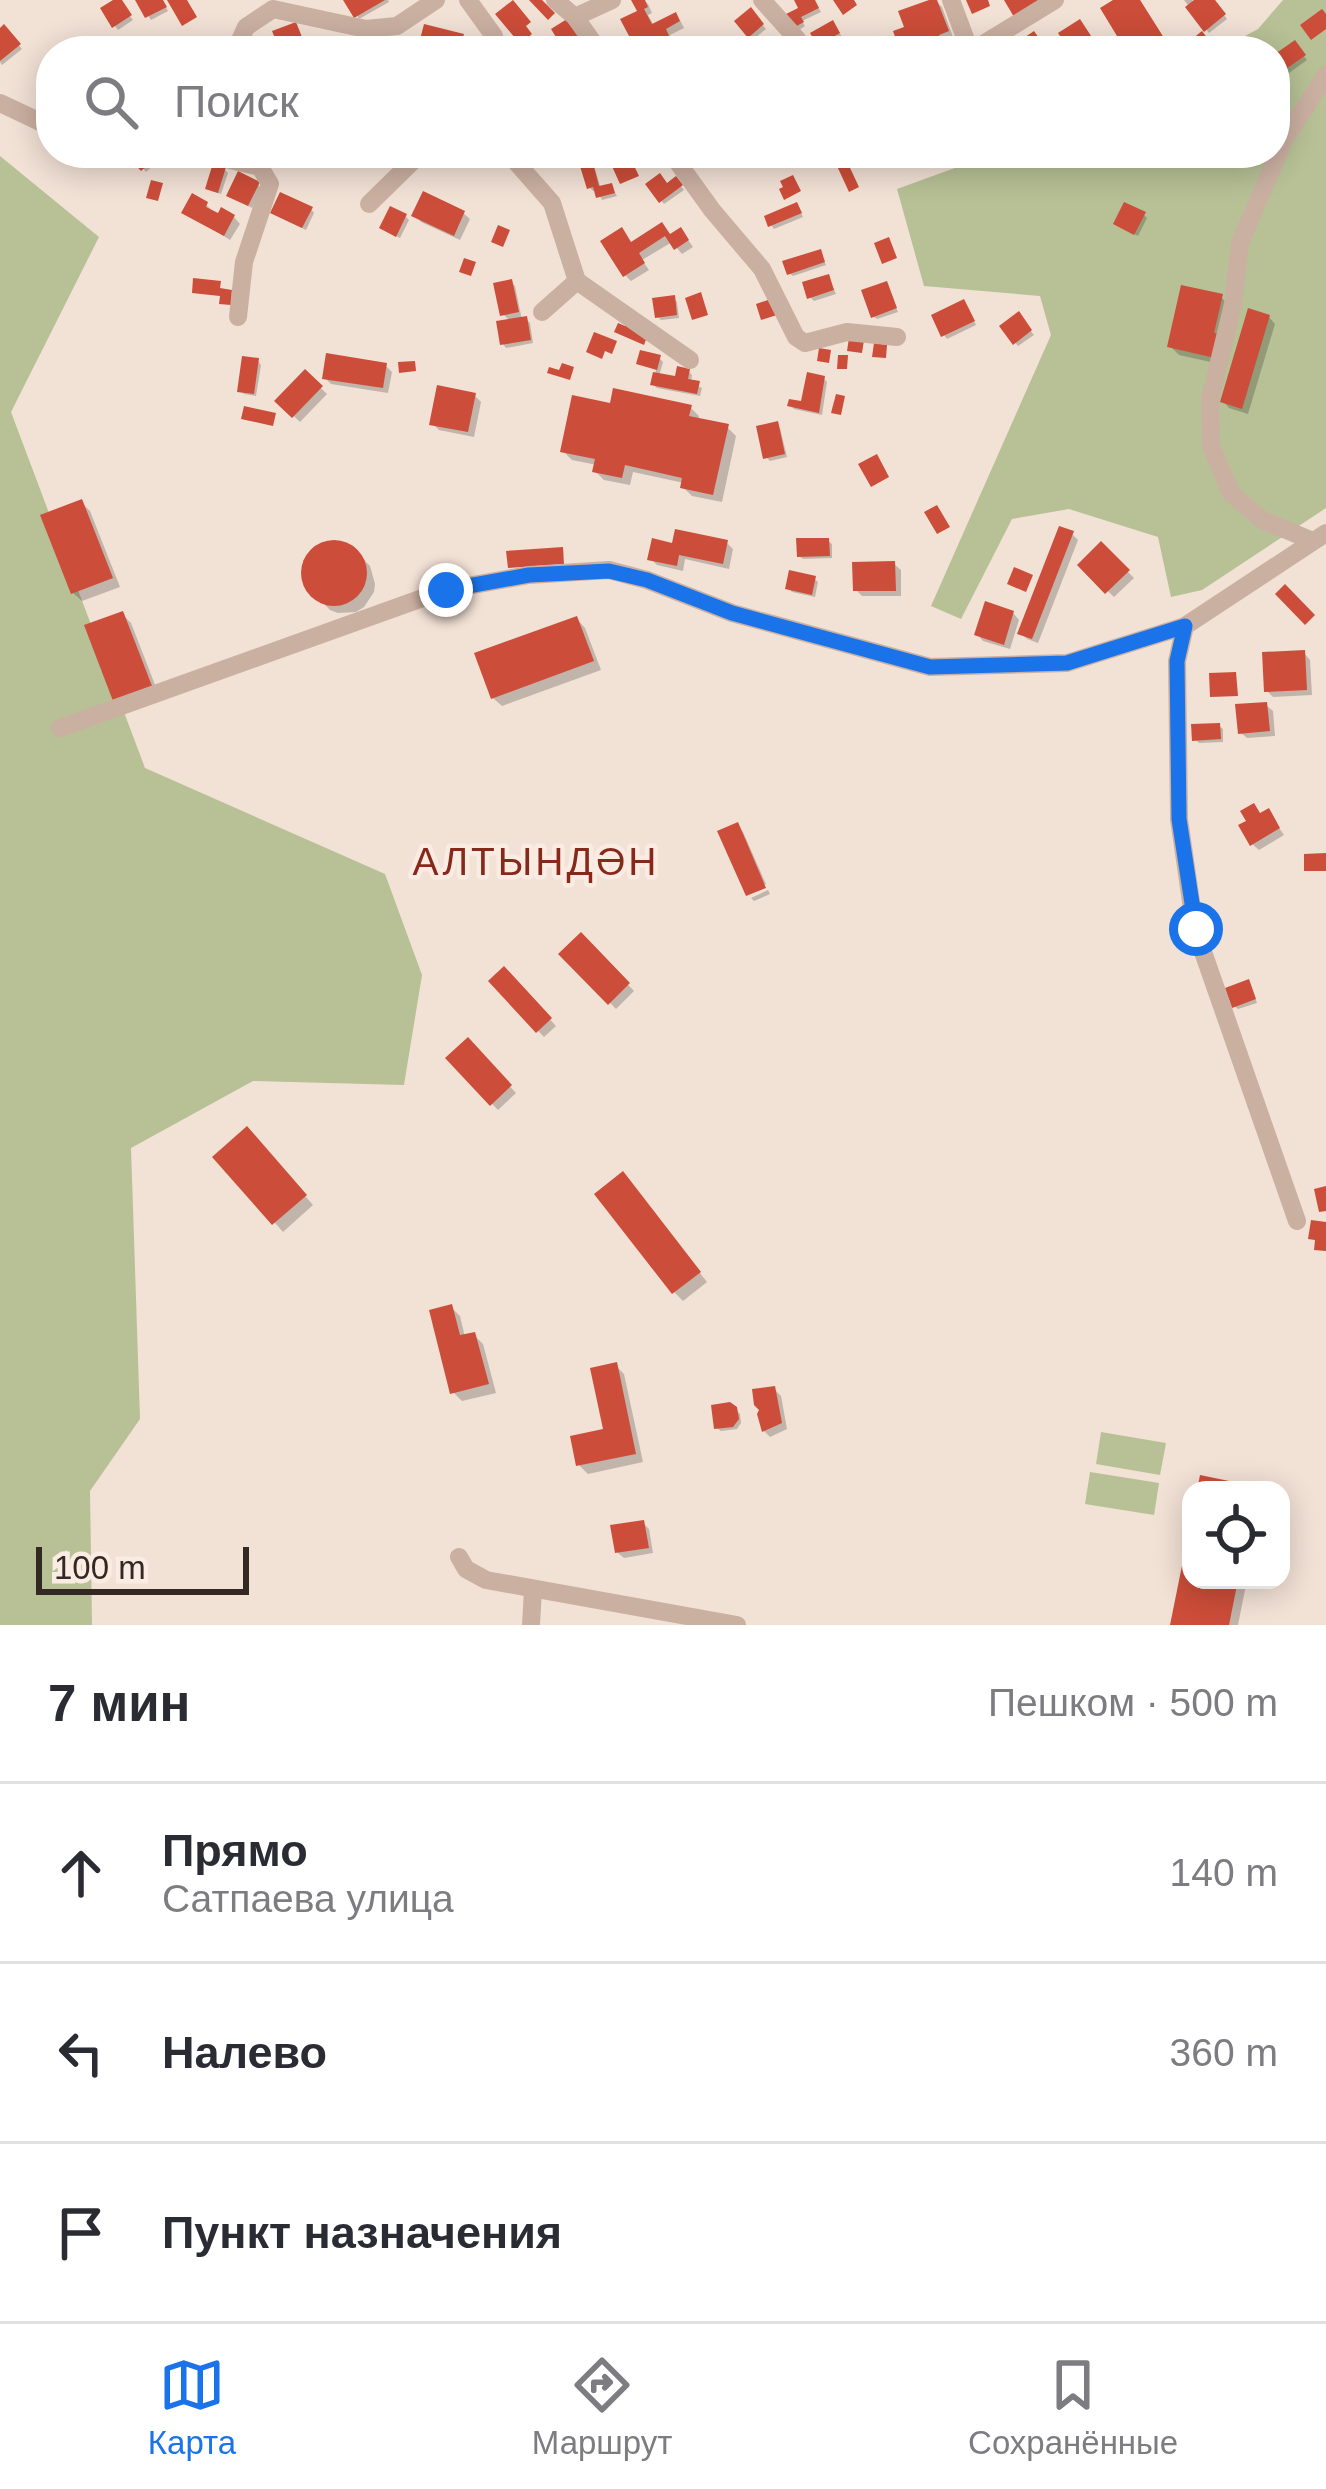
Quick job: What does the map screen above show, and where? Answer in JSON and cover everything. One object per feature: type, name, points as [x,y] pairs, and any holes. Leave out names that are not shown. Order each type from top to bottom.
[{"type":"street","points":[[242,36],[266,5],[366,29],[397,26],[436,0]]},
{"type":"street","points":[[468,0],[494,36]]},
{"type":"street","points":[[555,0],[588,36]]},
{"type":"street","points":[[575,17],[612,0]]},
{"type":"street","points":[[762,0],[794,36]]},
{"type":"street","points":[[951,0],[965,36]]},
{"type":"street","points":[[996,36],[1055,0]]},
{"type":"street","points":[[1290,130],[1326,76]]},
{"type":"street","points":[[0,103],[36,120]]},
{"type":"street","points":[[238,317],[244,262],[270,184],[261,168]]},
{"type":"street","points":[[369,203],[405,168]]},
{"type":"street","points":[[521,168],[552,203],[577,281],[689,360]]},
{"type":"street","points":[[682,168],[761,269],[796,337],[805,344],[847,332],[897,337]]},
{"type":"street","points":[[1272,168],[1240,243],[1233,304],[1210,399],[1211,446],[1231,493],[1262,520],[1319,537]]},
{"type":"street","points":[[542,312],[577,281]]},
{"type":"street","points":[[60,728],[446,590],[529,575],[609,571],[647,580],[732,613],[930,667],[1067,663],[1185,626],[1319,537]]},
{"type":"street","points":[[1185,626],[1177,661],[1179,819],[1196,929],[1297,1221]]},
{"type":"street","points":[[459,1557],[466,1569],[486,1580],[737,1625]]},
{"type":"street","points":[[531,1625],[533,1589]]},
{"type":"green space","points":[[1283,0],[1326,0],[1326,508],[1202,590],[1171,597],[1158,537],[1069,509],[1012,519],[961,619],[931,606],[1051,335],[1040,296],[924,286],[897,189],[955,168],[1290,168],[1290,36],[1245,36],[1258,29]]},
{"type":"green space","points":[[0,156],[99,237],[11,412],[145,768],[385,874],[422,975],[404,1085],[253,1081],[131,1148],[140,1419],[90,1491],[92,1625],[0,1625]]},
{"type":"green space","points":[[1101,1432],[1166,1443],[1160,1475],[1096,1464]]},
{"type":"green space","points":[[1090,1472],[1159,1483],[1154,1515],[1085,1504]]},
{"type":"building","points":[[122,0],[132,15],[112,28],[100,8]]},
{"type":"building","points":[[135,0],[163,0],[167,7],[145,18]]},
{"type":"building","points":[[167,0],[187,0],[197,17],[182,26]]},
{"type":"building","points":[[343,0],[385,0],[354,18]]},
{"type":"building","points":[[513,0],[531,22],[526,26],[532,34],[513,36],[495,14]]},
{"type":"building","points":[[529,0],[542,0],[555,13],[548,20]]},
{"type":"building","points":[[631,0],[645,0],[652,24],[676,12],[680,21],[666,29],[669,36],[629,36],[620,19],[637,11]]},
{"type":"building","points":[[794,0],[815,0],[819,8],[801,17],[804,22],[793,28],[786,14],[798,8]]},
{"type":"building","points":[[833,0],[854,0],[857,5],[843,15]]},
{"type":"building","points":[[937,0],[949,31],[939,36],[895,36],[893,31],[904,27],[898,11]]},
{"type":"building","points":[[966,0],[988,0],[990,6],[972,14]]},
{"type":"building","points":[[1004,0],[1045,0],[1014,17]]},
{"type":"building","points":[[1113,0],[1140,0],[1163,36],[1117,36],[1100,8]]},
{"type":"building","points":[[1194,0],[1215,0],[1226,14],[1204,32],[1185,7]]},
{"type":"building","points":[[751,7],[764,24],[746,36],[734,21]]},
{"type":"building","points":[[1322,9],[1326,29],[1311,40],[1300,25]]},
{"type":"building","points":[[567,19],[578,36],[555,36],[551,29]]},
{"type":"building","points":[[1080,19],[1091,36],[1060,36]]},
{"type":"building","points":[[833,20],[840,33],[812,36]]},
{"type":"building","points":[[296,22],[302,36],[274,36],[272,31]]},
{"type":"building","points":[[4,24],[21,44],[0,61],[0,28]]},
{"type":"building","points":[[424,24],[464,34],[464,36],[421,36]]},
{"type":"building","points":[[1295,40],[1306,55],[1290,66],[1290,44]]},
{"type":"building","points":[[211,168],[226,168],[218,193],[205,189]]},
{"type":"building","points":[[581,168],[594,168],[599,186],[612,183],[615,193],[596,198],[593,187],[587,189]]},
{"type":"building","points":[[613,168],[635,168],[639,176],[620,184]]},
{"type":"building","points":[[838,168],[850,168],[859,187],[849,192]]},
{"type":"building","points":[[238,171],[260,182],[248,206],[226,196]]},
{"type":"building","points":[[660,173],[667,183],[676,176],[683,185],[659,203],[645,184]]},
{"type":"building","points":[[793,175],[801,191],[784,200],[780,181]]},
{"type":"building","points":[[151,180],[163,183],[158,201],[146,198]]},
{"type":"building","points":[[423,191],[465,211],[454,236],[411,216]]},
{"type":"building","points":[[280,192],[313,207],[302,228],[270,213]]},
{"type":"building","points":[[192,193],[208,202],[206,207],[218,213],[221,207],[235,215],[224,236],[181,213]]},
{"type":"building","points":[[797,202],[802,213],[768,227],[764,216]]},
{"type":"building","points":[[1124,202],[1146,212],[1134,235],[1113,224]]},
{"type":"building","points":[[390,206],[407,214],[396,237],[379,228]]},
{"type":"building","points":[[662,222],[670,234],[681,227],[689,240],[674,250],[665,236],[639,253],[645,263],[623,277],[600,241],[622,227],[631,242]]},
{"type":"building","points":[[498,225],[510,230],[503,247],[491,242]]},
{"type":"building","points":[[889,237],[897,258],[882,264],[874,243]]},
{"type":"building","points":[[821,249],[825,262],[787,275],[782,261]]},
{"type":"building","points":[[464,258],[476,262],[471,276],[459,272]]},
{"type":"building","points":[[829,274],[834,290],[807,299],[802,282]]},
{"type":"building","points":[[193,278],[221,281],[220,288],[232,290],[231,305],[219,304],[220,296],[192,293]]},
{"type":"building","points":[[512,279],[519,312],[500,316],[493,283]]},
{"type":"building","points":[[887,281],[897,308],[871,318],[861,290]]},
{"type":"building","points":[[1181,285],[1223,294],[1214,333],[1221,334],[1215,358],[1167,347]]},
{"type":"building","points":[[701,292],[708,315],[692,320],[685,298]]},
{"type":"building","points":[[675,295],[677,315],[655,318],[652,298]]},
{"type":"building","points":[[771,299],[777,315],[761,320],[756,304]]},
{"type":"building","points":[[964,299],[975,321],[941,337],[931,315]]},
{"type":"building","points":[[1248,308],[1270,315],[1242,409],[1220,402]]},
{"type":"building","points":[[1019,311],[1032,330],[1013,345],[999,326]]},
{"type":"building","points":[[527,316],[531,340],[500,345],[496,321]]},
{"type":"building","points":[[618,323],[647,337],[644,345],[614,332]]},
{"type":"building","points":[[594,332],[617,341],[612,354],[605,351],[602,359],[586,352]]},
{"type":"building","points":[[849,338],[864,340],[862,353],[847,351]]},
{"type":"building","points":[[874,343],[887,345],[886,358],[872,357]]},
{"type":"building","points":[[819,348],[831,350],[829,363],[817,361]]},
{"type":"building","points":[[640,350],[661,355],[657,370],[636,364]]},
{"type":"building","points":[[326,353],[387,363],[383,388],[322,379]]},
{"type":"building","points":[[838,355],[848,355],[847,369],[837,369]]},
{"type":"building","points":[[242,356],[259,358],[254,394],[237,392]]},
{"type":"building","points":[[415,361],[416,371],[399,373],[398,362]]},
{"type":"building","points":[[562,363],[574,367],[570,380],[547,373],[549,367],[559,370]]},
{"type":"building","points":[[677,366],[690,369],[688,379],[700,381],[697,394],[650,385],[653,372],[675,376]]},
{"type":"building","points":[[305,369],[323,386],[292,418],[274,401]]},
{"type":"building","points":[[807,372],[825,376],[819,413],[787,406],[789,399],[801,401]]},
{"type":"building","points":[[437,385],[476,393],[468,432],[429,425]]},
{"type":"building","points":[[613,388],[692,405],[689,416],[729,424],[713,495],[680,488],[682,478],[625,465],[622,478],[592,472],[595,459],[560,452],[572,395],[610,403]]},
{"type":"building","points":[[836,394],[845,396],[841,415],[831,413]]},
{"type":"building","points":[[244,406],[276,413],[273,426],[241,419]]},
{"type":"building","points":[[778,421],[785,454],[763,459],[756,426]]},
{"type":"building","points":[[877,454],[889,477],[871,487],[858,464]]},
{"type":"building","points":[[82,499],[113,578],[71,594],[40,515]]},
{"type":"building","points":[[937,505],[950,527],[937,534],[924,512]]},
{"type":"building","points":[[1059,526],[1074,531],[1032,639],[1017,634]]},
{"type":"building","points":[[675,529],[728,540],[723,564],[679,555],[677,566],[647,560],[652,538],[672,543]]},
{"type":"building","points":[[796,538],[829,538],[830,556],[797,557]]},
{"type":"building","points":[[334,540],[357,550],[367,573],[357,596],[334,606],[311,596],[301,573],[311,550]]},
{"type":"building","points":[[1101,541],[1130,570],[1105,594],[1077,565]]},
{"type":"building","points":[[563,547],[564,564],[508,568],[506,551]]},
{"type":"building","points":[[895,561],[896,591],[853,591],[852,562]]},
{"type":"building","points":[[1014,567],[1033,575],[1026,592],[1007,584]]},
{"type":"building","points":[[789,570],[816,576],[812,595],[785,589]]},
{"type":"building","points":[[1285,584],[1315,615],[1305,625],[1275,594]]},
{"type":"building","points":[[985,601],[1014,611],[1004,645],[974,635]]},
{"type":"building","points":[[123,611],[152,686],[113,701],[84,625]]},
{"type":"building","points":[[577,616],[594,661],[491,699],[474,653]]},
{"type":"building","points":[[1305,650],[1307,690],[1264,692],[1262,652]]},
{"type":"building","points":[[1236,672],[1238,696],[1210,697],[1209,673]]},
{"type":"building","points":[[1267,702],[1270,731],[1238,734],[1235,704]]},
{"type":"building","points":[[1220,723],[1221,739],[1192,741],[1191,724]]},
{"type":"building","points":[[1254,803],[1260,813],[1269,808],[1280,828],[1250,846],[1238,825],[1246,821],[1240,811]]},
{"type":"building","points":[[738,822],[766,888],[746,896],[717,831]]},
{"type":"building","points":[[1326,853],[1326,871],[1304,871],[1304,854]]},
{"type":"building","points":[[581,932],[630,983],[608,1005],[558,954]]},
{"type":"building","points":[[504,966],[552,1018],[536,1033],[488,981]]},
{"type":"building","points":[[1249,979],[1256,999],[1232,1008],[1225,988]]},
{"type":"building","points":[[468,1037],[512,1085],[490,1106],[445,1058]]},
{"type":"building","points":[[247,1126],[307,1195],[272,1225],[212,1157]]},
{"type":"building","points":[[623,1171],[701,1272],[672,1294],[594,1194]]},
{"type":"building","points":[[1326,1186],[1326,1211],[1319,1212],[1314,1189]]},
{"type":"building","points":[[1311,1220],[1326,1222],[1326,1251],[1314,1250],[1315,1240],[1308,1239]]},
{"type":"building","points":[[452,1304],[460,1335],[475,1332],[489,1384],[450,1394],[429,1310]]},
{"type":"building","points":[[617,1362],[636,1454],[576,1466],[570,1436],[603,1429],[590,1368]]},
{"type":"building","points":[[775,1386],[782,1423],[762,1432],[752,1389]]},
{"type":"building","points":[[730,1402],[737,1407],[739,1419],[733,1427],[714,1429],[711,1405]]},
{"type":"building","points":[[1200,1475],[1229,1481],[1199,1481]]},
{"type":"building","points":[[644,1520],[649,1548],[615,1553],[610,1525]]},
{"type":"building","points":[[1182,1566],[1182,1589],[1236,1589],[1229,1625],[1170,1625]]},
{"type":"district","name":"АЛТЫНДӘН","points":[[536,861]]},
{"type":"route","points":[[446,590],[529,575],[609,571],[647,580],[732,613],[930,667],[1067,663],[1185,626],[1177,661],[1179,819],[1196,929]]}]
